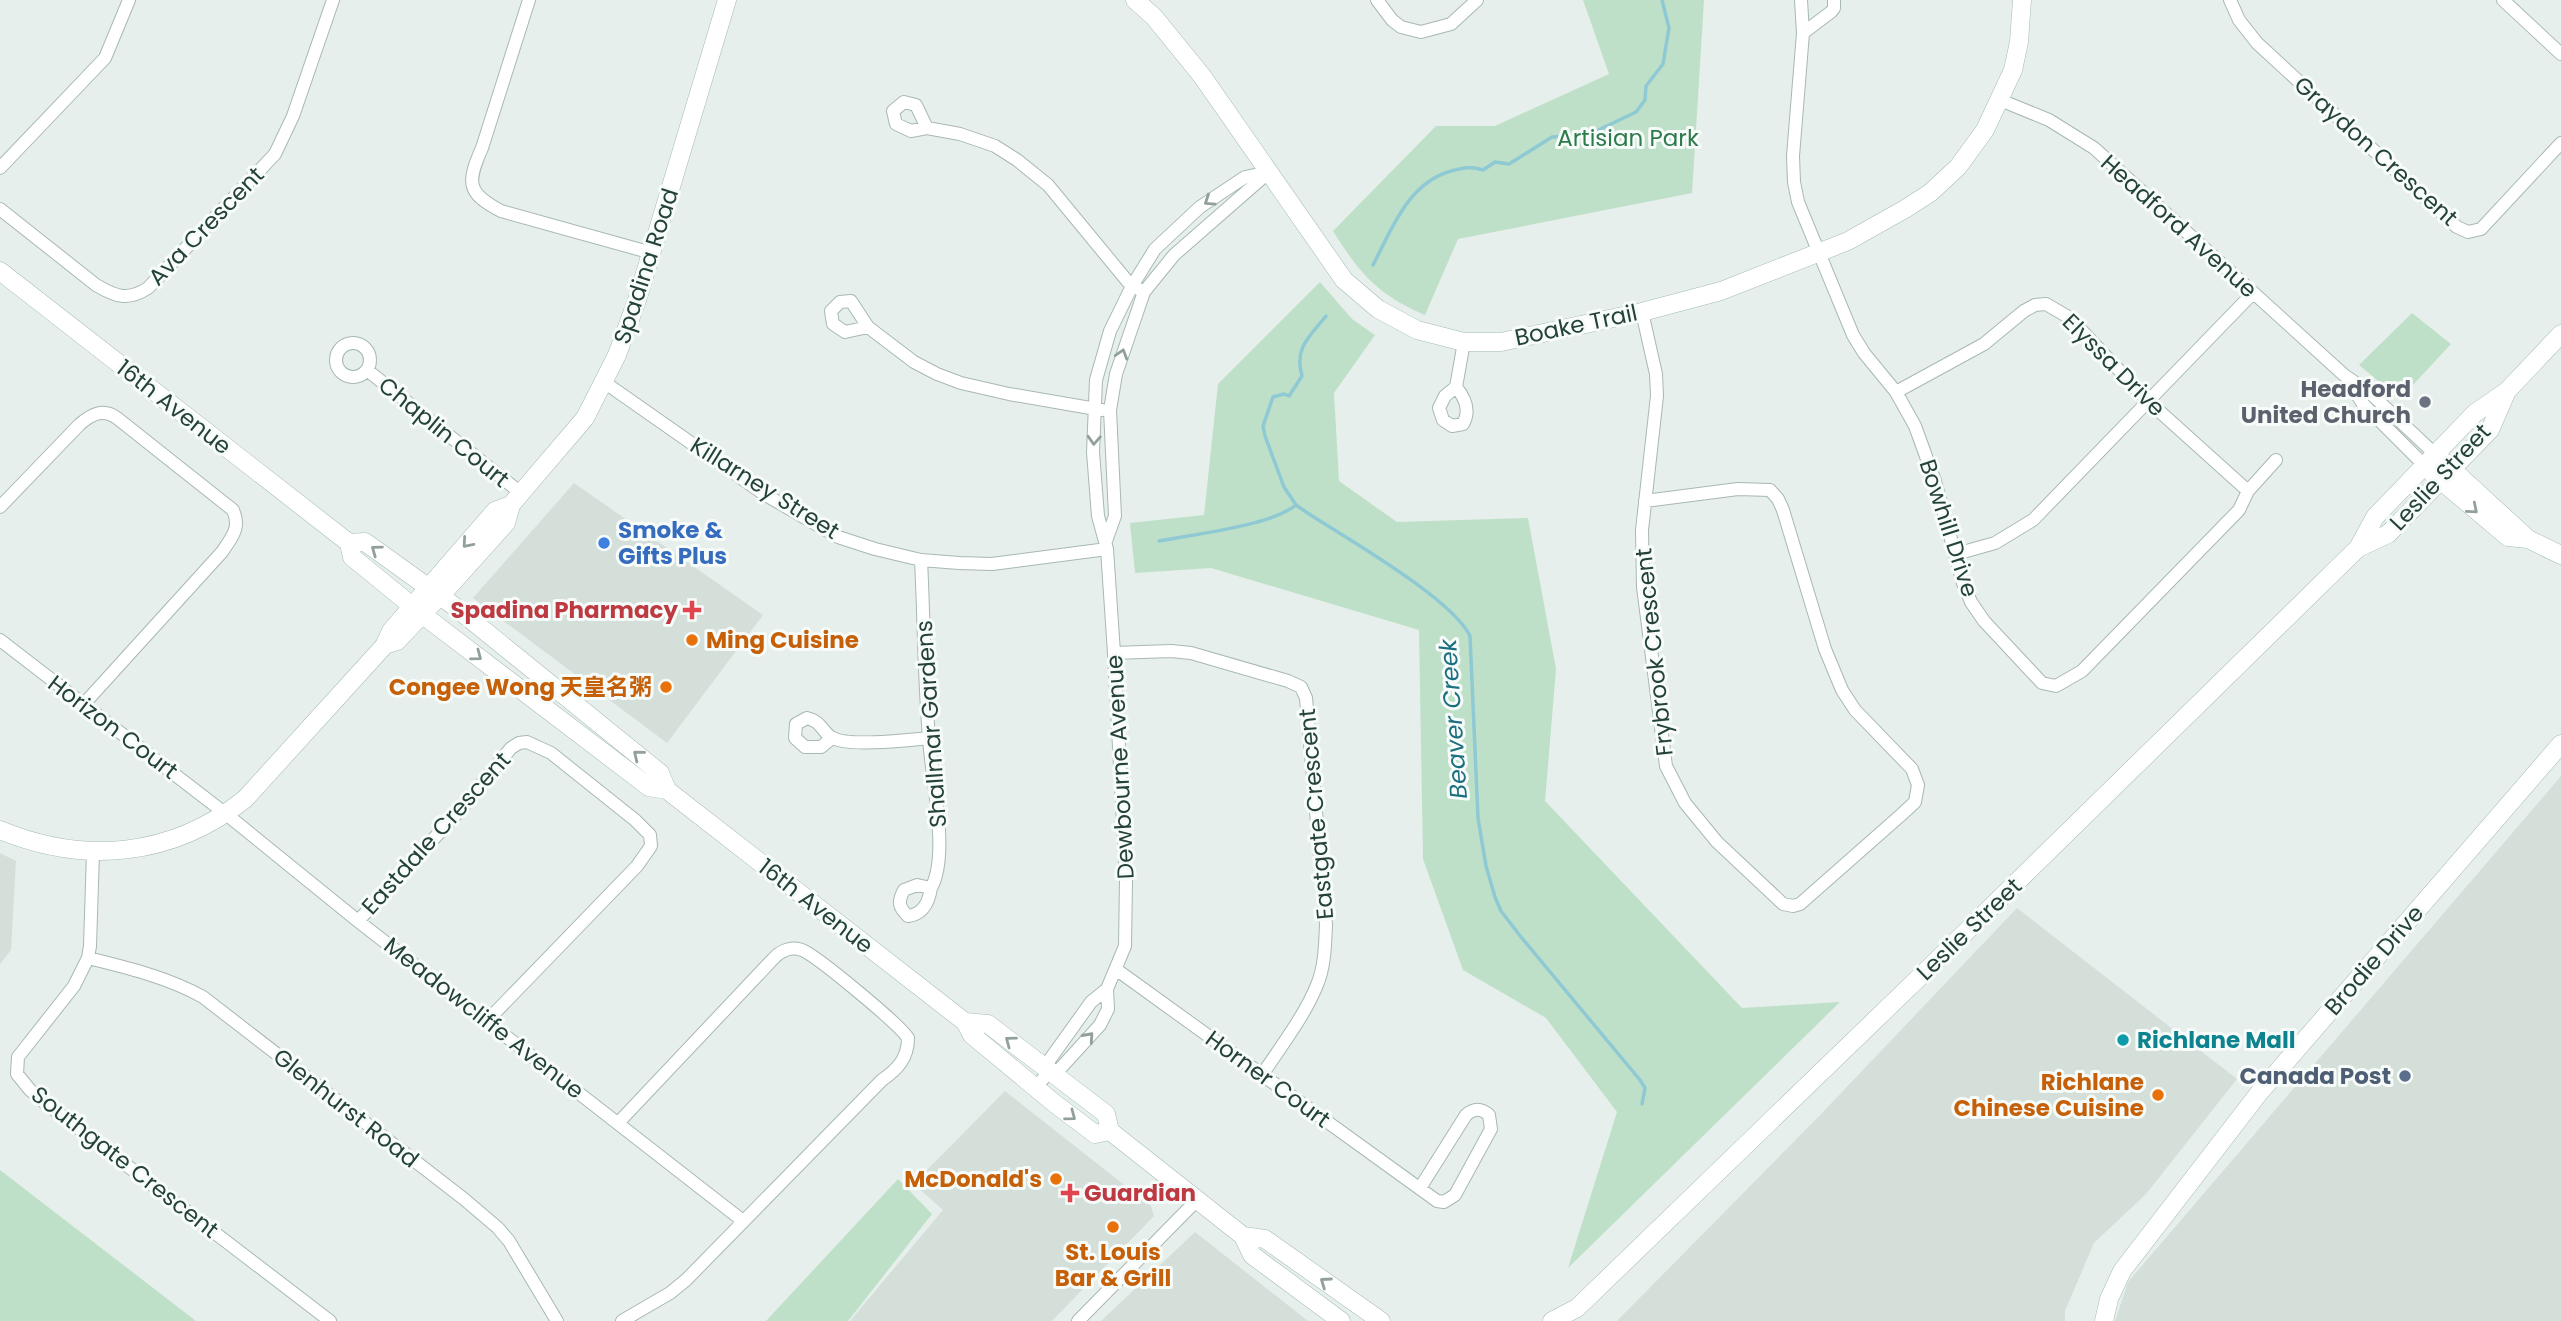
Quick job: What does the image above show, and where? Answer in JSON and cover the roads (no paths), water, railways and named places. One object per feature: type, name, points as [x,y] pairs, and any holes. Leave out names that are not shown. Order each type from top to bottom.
[{"type":"main road","name":"Spadina Road","points":[[0,830],[55,848],[93,852],[140,849],[204,827],[226,814],[245,799],[384,646],[391,631],[418,610],[506,523],[516,499],[584,418],[604,382],[638,300],[727,0]]},
{"type":"main road","name":"Boake Trail","points":[[1135,0],[1154,17],[1202,76],[1332,265],[1359,294],[1378,309],[1417,330],[1464,342],[1501,342],[1642,312],[1721,291],[1874,228],[1930,192],[1958,167],[1985,131],[2013,70],[2022,0]]},
{"type":"main road","name":"16th Avenue","points":[[0,271],[349,543],[352,557],[418,610],[649,787],[667,790],[965,1021],[972,1035],[1095,1134],[1110,1131]]},
{"type":"main road","name":"Leslie Street","points":[[1552,1321],[1573,1314],[1933,965],[2358,548],[2375,517],[2475,413],[2507,391],[2561,334]]},
{"type":"main road","name":"Leslie Street","points":[[2358,548],[2388,534],[2490,430],[2507,391]]},
{"type":"main road","points":[[2431,461],[2508,537],[2528,538],[2561,555]]},
{"type":"main road","name":"16th Avenue","points":[[349,543],[365,542],[434,592],[660,773],[667,790]]},
{"type":"main road","name":"Brodie Drive","points":[[2104,1321],[2112,1292],[2122,1271],[2251,1102],[2561,744]]},
{"type":"main road","name":"16th Avenue","points":[[965,1021],[988,1024],[1106,1114],[1110,1131],[1243,1236],[1252,1255],[1341,1321]]},
{"type":"main road","name":"16th Avenue","points":[[1243,1236],[1265,1240],[1381,1321]]},
{"type":"street","points":[[0,168],[105,58],[129,0]]},
{"type":"street","name":"Ava Crescent","points":[[0,209],[103,289],[124,298],[135,296],[148,288],[275,154],[293,116],[333,0]]},
{"type":"street","points":[[529,0],[491,122],[473,168],[473,191],[486,203],[501,211],[652,253]]},
{"type":"street","points":[[1377,0],[1401,27],[1421,32],[1441,29],[1451,24],[1477,0]]},
{"type":"street","name":"Bowhill Drive","points":[[1801,0],[1803,33],[1793,156],[1798,202],[1853,335],[1896,392],[1915,426],[1927,456],[1963,583],[1971,602],[1984,621],[2042,682],[2056,686],[2082,671],[2239,510],[2248,491],[2276,460]]},
{"type":"street","points":[[1803,33],[1831,12],[1834,0]]},
{"type":"street","name":"Graydon Crescent","points":[[2230,0],[2239,20],[2257,43],[2457,227],[2468,232],[2481,229],[2561,143]]},
{"type":"street","points":[[2503,0],[2561,54]]},
{"type":"street","name":"Headford Avenue","points":[[2000,100],[2049,120],[2094,148],[2344,375],[2369,392],[2431,461]]},
{"type":"street","points":[[927,128],[960,134],[995,146],[1017,160],[1048,185],[1138,289]]},
{"type":"street","name":"Dewbourne Avenue","points":[[1050,1072],[1048,1062],[1091,1002],[1107,989],[1125,946],[1126,908],[1114,653],[1106,545],[1098,516],[1093,452],[1096,380],[1110,331],[1138,289],[1269,172]]},
{"type":"street","name":"Dewbourne Avenue","points":[[1106,545],[1115,516],[1110,410],[1115,374],[1138,289],[1156,249],[1200,207],[1245,177],[1269,172]]},
{"type":"street","points":[[1956,554],[1995,543],[2033,520],[2252,293]]},
{"type":"street","name":"Elyssa Drive","points":[[1896,392],[1984,344],[2024,311],[2035,305],[2046,304],[2070,318],[2148,401],[2248,491]]},
{"type":"street","name":"Frybrook Crescent","points":[[1642,312],[1657,374],[1657,396],[1645,501],[1642,530],[1643,587],[1666,766],[1685,803],[1717,842],[1783,904],[1800,904],[1915,802],[1918,785],[1912,769],[1855,710],[1842,690],[1825,649],[1783,510],[1770,490],[1738,489],[1645,501]]},
{"type":"street","points":[[868,327],[914,362],[961,383],[1096,410],[1110,410]]},
{"type":"street","points":[[1456,387],[1464,342]]},
{"type":"street","name":"Chaplin Court","points":[[368,370],[516,499]]},
{"type":"street","name":"Killarney Street","points":[[604,382],[764,494],[838,537],[875,549],[921,559],[992,564],[1106,545]]},
{"type":"street","points":[[0,507],[90,415],[110,412],[233,510],[237,519],[236,532],[222,552],[83,705]]},
{"type":"street","name":"Shallmar Gardens","points":[[921,559],[929,738],[940,845],[937,878],[931,888]]},
{"type":"street","name":"Horizon Court","points":[[0,640],[226,814]]},
{"type":"street","name":"Eastgate Crescent","points":[[1114,653],[1171,650],[1191,653],[1288,681],[1301,687],[1306,698],[1326,925],[1325,956],[1318,984],[1307,1005],[1262,1075]]},
{"type":"street","points":[[832,738],[852,742],[929,738]]},
{"type":"street","name":"Eastdale Crescent","points":[[358,921],[462,808],[511,748],[527,742],[551,752],[635,820],[650,835],[651,846],[637,866],[487,1021]]},
{"type":"street","name":"Meadowcliffe Avenue","points":[[226,814],[358,921],[743,1221]]},
{"type":"street","name":"Southgate Crescent","points":[[93,852],[88,958],[60,1006],[18,1057],[17,1074],[44,1102],[330,1321]]},
{"type":"street","points":[[619,1122],[779,953],[787,950],[802,950],[816,959],[908,1038],[908,1050],[895,1071],[882,1080],[686,1280],[670,1293],[622,1321]]},
{"type":"street","name":"Glenhurst Road","points":[[88,958],[163,978],[203,997],[464,1199],[509,1241],[557,1321]]},
{"type":"street","name":"Horner Court","points":[[1116,970],[1437,1201],[1444,1202],[1455,1195],[1491,1129],[1489,1115],[1478,1109],[1466,1115],[1420,1188]]},
{"type":"street","name":"Dewbourne Avenue","points":[[1035,1088],[1050,1072],[1058,1071],[1100,1025],[1108,1009],[1107,989]]},
{"type":"street","points":[[1078,1321],[1198,1199]]},
{"type":"waterway","name":"Beaver Creek","points":[[1373,265],[1403,209],[1423,186],[1436,177],[1464,168],[1483,170],[1495,162],[1509,164],[1552,137],[1588,135],[1636,112],[1645,100],[1646,86],[1663,64],[1669,28],[1662,0]]},
{"type":"waterway","name":"Beaver Creek","points":[[1326,316],[1302,350],[1302,376],[1289,396],[1284,394],[1273,397],[1263,426],[1284,487],[1296,505],[1395,569],[1442,604],[1470,636],[1478,818],[1486,866],[1495,897],[1501,911],[1521,937],[1640,1080],[1645,1088],[1642,1104]]},
{"type":"waterway","points":[[1159,541],[1251,524],[1296,505]]},
{"type":"place","name":"Headford United Church","points":[[2425,402]]},
{"type":"place","name":"Smoke & Gifts Plus","points":[[604,543]]},
{"type":"place","name":"Spadina Pharmacy","points":[[692,610]]},
{"type":"place","name":"Ming Cuisine","points":[[692,640]]},
{"type":"place","name":"Congee Wong 天皇名粥","points":[[666,687]]},
{"type":"place","name":"Richlane Mall","points":[[2123,1040]]},
{"type":"place","name":"Canada Post","points":[[2405,1076]]},
{"type":"place","name":"Richlane Chinese Cuisine","points":[[2158,1095]]},
{"type":"place","name":"McDonald's","points":[[1056,1179]]},
{"type":"place","name":"Guardian","points":[[1070,1193]]},
{"type":"place","name":"St. Louis Bar & Grill","points":[[1113,1227]]},
{"type":"park label","name":"Artisian Park","points":[[1628,138]]}]
